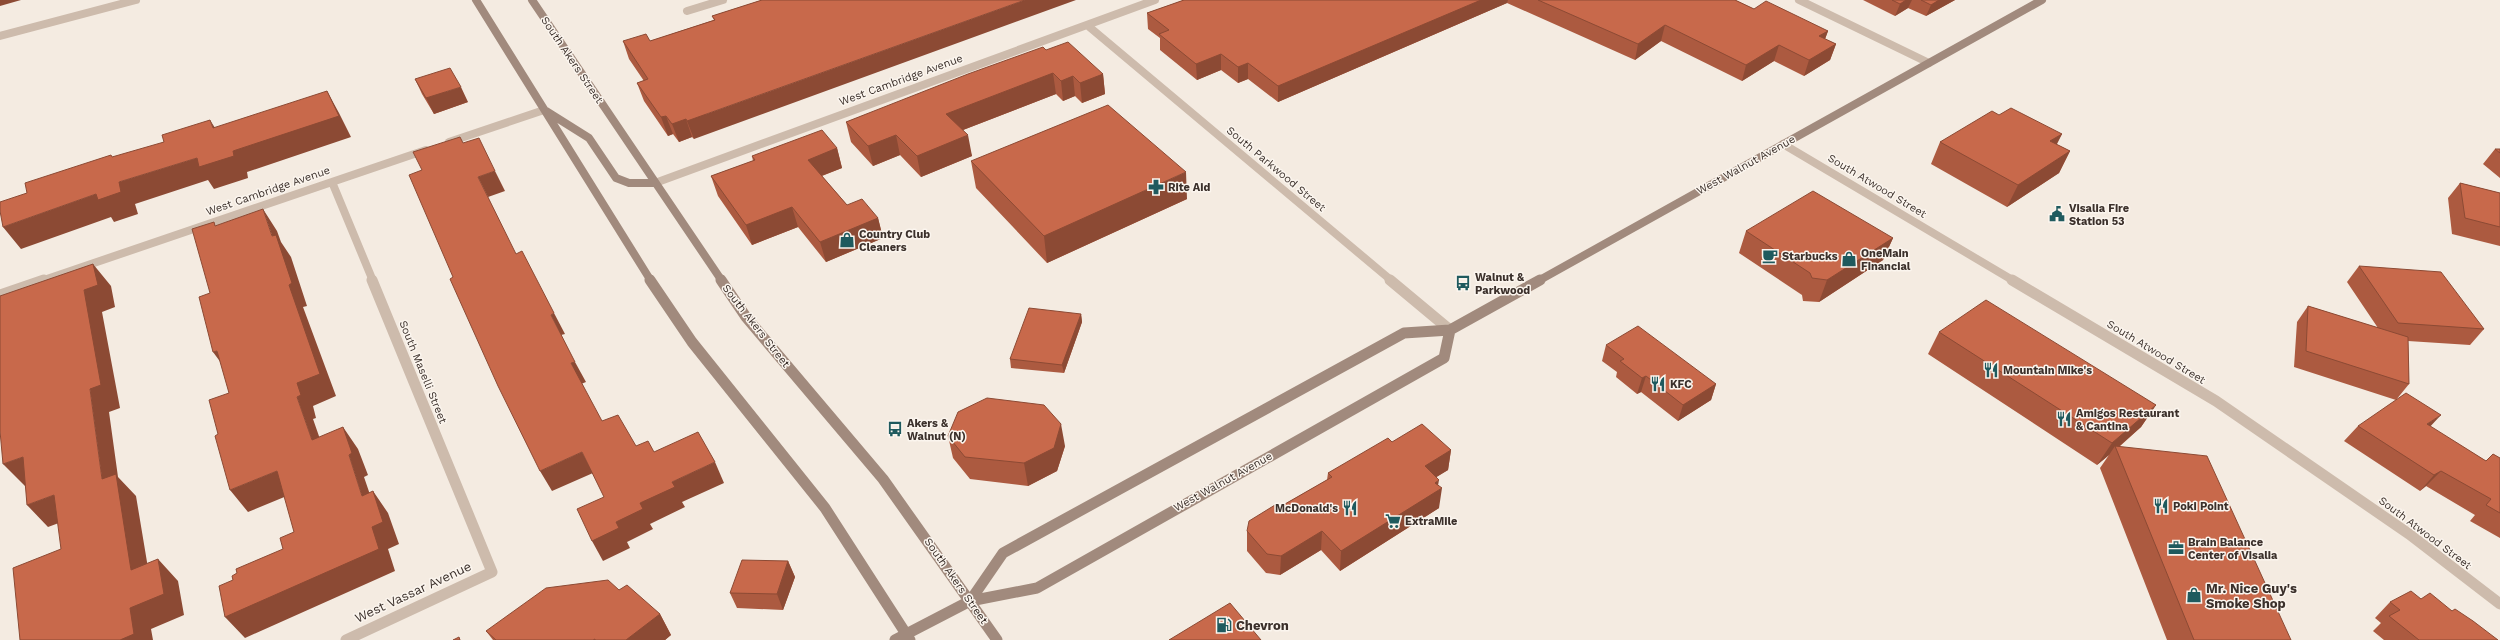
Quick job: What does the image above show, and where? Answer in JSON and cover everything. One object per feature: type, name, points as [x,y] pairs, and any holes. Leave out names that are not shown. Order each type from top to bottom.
[{"type":"main road","points":[[476,0],[676,319],[825,508],[908,637]]},
{"type":"main road","name":"South Akers Street","points":[[532,0],[755,328],[883,479],[998,640]]},
{"type":"main road","name":"West Walnut Avenue","points":[[970,601],[1003,553],[1404,333],[1450,330],[2042,0]]},
{"type":"main road","points":[[544,110],[589,138],[616,178],[636,184],[655,183]]},
{"type":"main road","name":"West Walnut Avenue","points":[[895,640],[908,637],[970,601],[1037,588],[1444,358],[1450,330]]},
{"type":"street","points":[[0,36],[136,0]]},
{"type":"street","points":[[687,11],[723,0]]},
{"type":"street","name":"West Cambridge Avenue","points":[[655,183],[1155,0]]},
{"type":"street","points":[[1799,0],[1929,63]]},
{"type":"street","name":"South Parkwood Street","points":[[1087,25],[1450,330]]},
{"type":"street","name":"West Cambridge Avenue","points":[[0,295],[544,110]]},
{"type":"street","name":"South Atwood Street","points":[[1783,144],[2216,401],[2409,534],[2500,604]]},
{"type":"street","name":"South Maselli Street","points":[[332,182],[492,572]]},
{"type":"street","name":"West Vassar Avenue","points":[[346,640],[492,572]]},
{"type":"building","points":[[762,0],[1025,0],[687,121],[686,119],[672,124],[666,116],[661,117],[637,83],[648,79],[623,41],[646,34],[650,41],[715,20],[712,16]]},
{"type":"building","points":[[1184,0],[1481,0],[1278,86],[1248,63],[1238,67],[1221,54],[1196,64],[1159,34],[1169,30],[1147,13]]},
{"type":"building","points":[[1538,0],[1735,0],[1754,9],[1766,1],[1828,31],[1819,36],[1836,44],[1809,60],[1779,45],[1746,65],[1665,25],[1638,44]]},
{"type":"building","points":[[1892,0],[1906,0],[1900,4]]},
{"type":"building","points":[[1921,0],[1939,0],[1931,5]]},
{"type":"building","points":[[1068,42],[1103,74],[1080,83],[1073,76],[1061,81],[1053,73],[946,114],[968,135],[917,156],[896,135],[868,146],[846,122],[968,74],[1043,47],[1046,50]]},
{"type":"building","points":[[450,68],[461,87],[426,98],[415,79]]},
{"type":"building","points":[[327,91],[339,116],[233,151],[234,156],[199,167],[197,158],[119,182],[121,192],[98,200],[96,194],[3,227],[0,202],[27,193],[25,183],[111,155],[112,157],[164,142],[162,135],[210,120],[213,128]]},
{"type":"building","name":"Rite Aid","points":[[1108,105],[1186,172],[1044,236],[971,161]]},
{"type":"building","points":[[2011,108],[2062,134],[2050,141],[2070,151],[2018,185],[1940,142],[1992,111],[1999,115]]},
{"type":"building","points":[[822,130],[837,148],[808,160],[847,205],[862,199],[878,218],[820,242],[792,207],[746,225],[711,176],[755,160],[752,156]]},
{"type":"building","points":[[460,137],[463,143],[479,138],[495,171],[478,177],[516,254],[522,251],[554,313],[551,315],[575,362],[571,363],[602,421],[618,415],[636,446],[648,441],[654,452],[698,432],[715,462],[672,482],[675,487],[640,503],[643,509],[616,522],[619,528],[592,541],[577,509],[604,497],[582,452],[540,471],[498,386],[450,279],[453,277],[409,175],[422,170],[413,152]]},
{"type":"building","points":[[2460,183],[2500,193],[2500,227],[2465,218]]},
{"type":"building","points":[[1813,191],[1893,238],[1827,280],[1812,278],[1810,273],[1746,231]]},
{"type":"building","points":[[263,209],[272,236],[276,235],[292,283],[289,285],[320,374],[297,383],[301,395],[297,397],[312,440],[343,427],[352,453],[349,455],[362,496],[373,491],[383,522],[372,527],[379,549],[225,617],[219,586],[233,580],[232,576],[237,573],[236,569],[283,549],[280,538],[294,532],[277,471],[230,490],[215,436],[218,434],[209,400],[229,393],[217,351],[213,352],[199,297],[210,293],[192,229],[214,222],[215,226]]},
{"type":"building","points":[[93,264],[98,285],[84,290],[101,385],[90,389],[102,479],[116,474],[131,570],[158,559],[164,594],[130,608],[134,634],[120,640],[20,640],[13,568],[61,549],[54,495],[27,505],[23,457],[3,464],[0,431],[0,296]]},
{"type":"building","points":[[2359,266],[2441,272],[2484,329],[2398,323]]},
{"type":"building","points":[[1986,300],[2156,405],[2112,443],[1939,332]]},
{"type":"building","points":[[2308,306],[2408,337],[2409,384],[2306,351]]},
{"type":"building","points":[[1029,308],[1081,314],[1062,365],[1010,359]]},
{"type":"building","points":[[1638,326],[1716,384],[1683,405],[1646,376],[1642,378],[1620,361],[1624,359],[1606,345]]},
{"type":"building","points":[[2406,393],[2441,415],[2427,424],[2486,461],[2493,454],[2500,458],[2500,513],[2486,505],[2491,499],[2441,471],[2434,475],[2358,426]]},
{"type":"building","points":[[987,398],[1044,405],[1061,424],[1054,448],[1024,463],[965,457],[948,436],[958,412]]},
{"type":"building","points":[[1422,424],[1451,450],[1425,466],[1439,480],[1435,483],[1442,488],[1341,551],[1322,531],[1281,556],[1267,554],[1247,531],[1249,521],[1275,505],[1278,508],[1332,477],[1328,473],[1388,438],[1392,442]]},
{"type":"building","points":[[2115,446],[2207,456],[2291,640],[2194,640]]},
{"type":"building","points":[[742,560],[788,561],[777,594],[730,593]]},
{"type":"building","points":[[608,580],[619,590],[627,585],[660,614],[626,640],[496,640],[486,631],[546,588]]},
{"type":"building","points":[[2411,591],[2421,599],[2430,593],[2452,611],[2455,609],[2498,640],[2419,640],[2389,616],[2400,610],[2390,602]]},
{"type":"building","name":"Chevron","points":[[1230,603],[1261,640],[1169,640]]},
{"type":"building","points":[[459,637],[460,640],[453,640]]},
{"type":"place","name":"Rite Aid","points":[[1156,187]]},
{"type":"place","name":"Visalia Fire Station 53","points":[[2057,214]]},
{"type":"place","name":"Country Club Cleaners","points":[[847,240]]},
{"type":"place","name":"Starbucks","points":[[1770,256]]},
{"type":"place","name":"OneMain Financial","points":[[1849,259]]},
{"type":"place","name":"Walnut & Parkwood","points":[[1463,283]]},
{"type":"place","name":"Mountain Mike's","points":[[1991,370]]},
{"type":"place","name":"KFC","points":[[1658,384]]},
{"type":"place","name":"Amigos Restaurant & Cantina","points":[[2064,419]]},
{"type":"place","name":"Akers & Walnut (N)","points":[[895,429]]},
{"type":"place","name":"Poki Point","points":[[2161,506]]},
{"type":"place","name":"McDonald's","points":[[1350,508]]},
{"type":"place","name":"ExtraMile","points":[[1393,521]]},
{"type":"place","name":"Brain Balance Center of Visalia","points":[[2176,548]]},
{"type":"place","name":"Mr. Nice Guy's Smoke Shop","points":[[2194,595]]},
{"type":"place","name":"Chevron","points":[[1224,625]]}]
